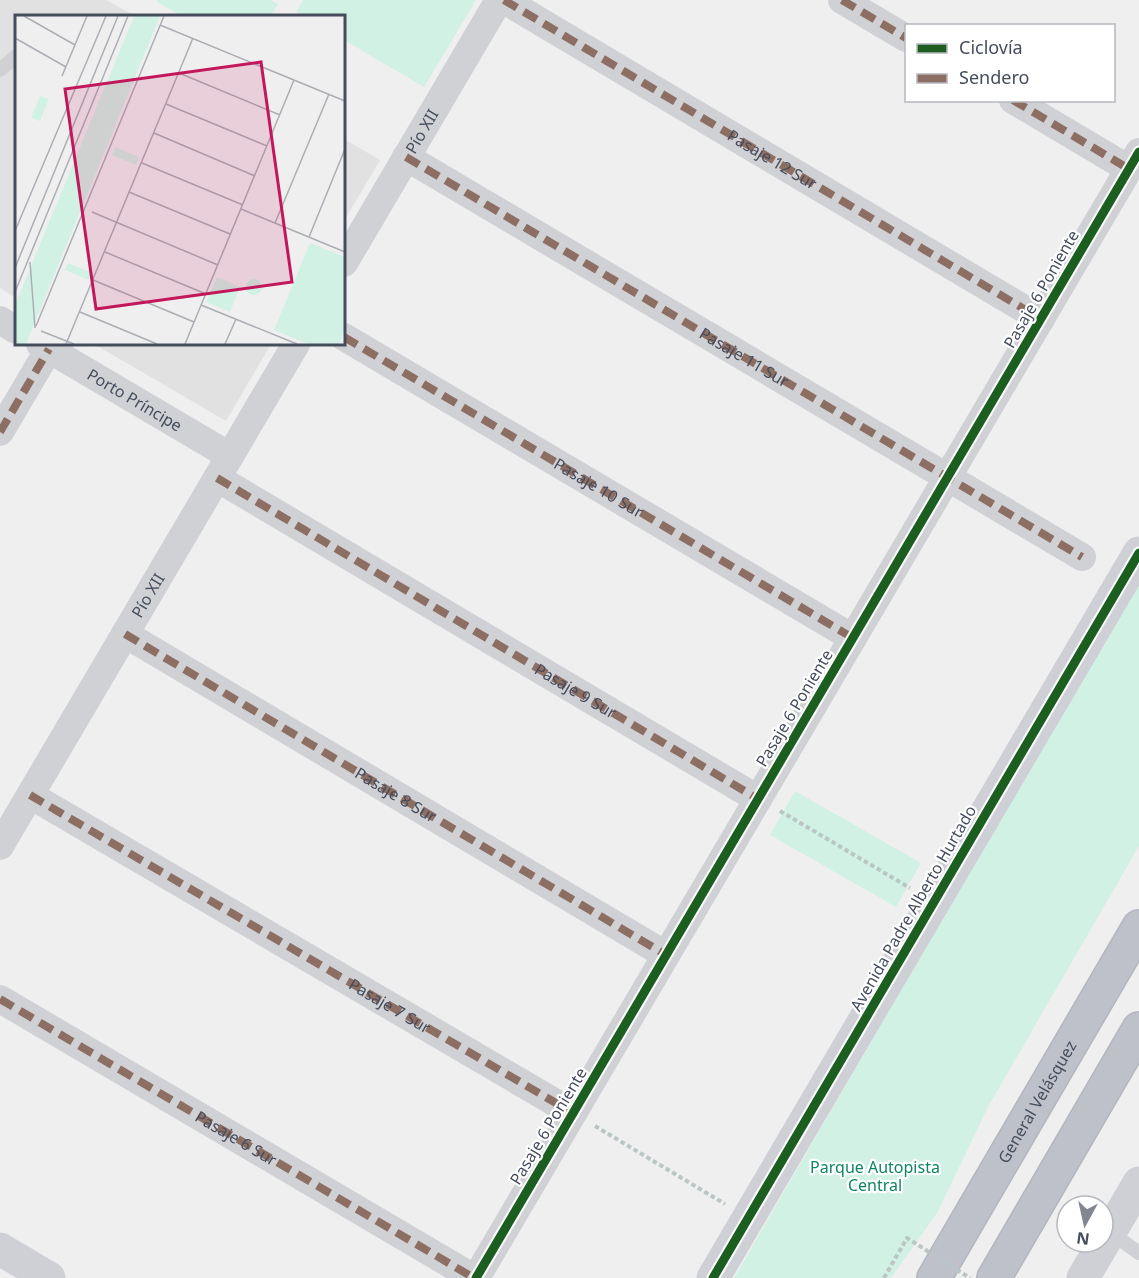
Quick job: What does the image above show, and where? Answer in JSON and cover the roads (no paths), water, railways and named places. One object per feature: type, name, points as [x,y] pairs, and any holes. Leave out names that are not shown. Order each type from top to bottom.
[{"type":"highway","name":"General Velásquez","points":[[934,1278],[1139,927]]},
{"type":"highway","points":[[994,1278],[1139,1029]]},
{"type":"street","name":"Pío XII","points":[[345,261],[499,0]]},
{"type":"street","name":"Pasaje 12 Sur","points":[[504,0],[1041,319]]},
{"type":"street","points":[[842,0],[905,37]]},
{"type":"street","points":[[1017,102],[1134,161]]},
{"type":"street","name":"Pasaje 11 Sur","points":[[406,157],[1082,557]]},
{"type":"street","name":"Pasaje 6 Poniente","points":[[475,1278],[1134,161]]},
{"type":"street","points":[[0,320],[15,329]]},
{"type":"street","name":"Pasaje 10 Sur","points":[[345,338],[853,638]]},
{"type":"street","name":"Pío XII","points":[[0,846],[295,345]]},
{"type":"street","points":[[0,432],[44,346]]},
{"type":"street","name":"Porto Príncipe","points":[[44,346],[224,467]]},
{"type":"street","name":"Pasaje 9 Sur","points":[[224,467],[758,799]]},
{"type":"street","name":"Avenida Padre Alberto Hurtado","points":[[713,1278],[1139,553]]},
{"type":"street","name":"Pasaje 8 Sur","points":[[125,634],[666,956]]},
{"type":"street","name":"Pasaje 7 Sur","points":[[30,795],[573,1113]]},
{"type":"street","name":"Pasaje 6 Sur","points":[[0,999],[475,1278]]},
{"type":"street","points":[[1115,1224],[1139,1183]]},
{"type":"street","points":[[0,1249],[49,1278]]},
{"type":"street","points":[[1083,1278],[1097,1254]]},
{"type":"lane","points":[[0,70],[15,57]]},
{"type":"lane","points":[[1115,1236],[1139,1253]]},
{"type":"park label","name":"Parque Autopista Central","points":[[875,1176]]}]
